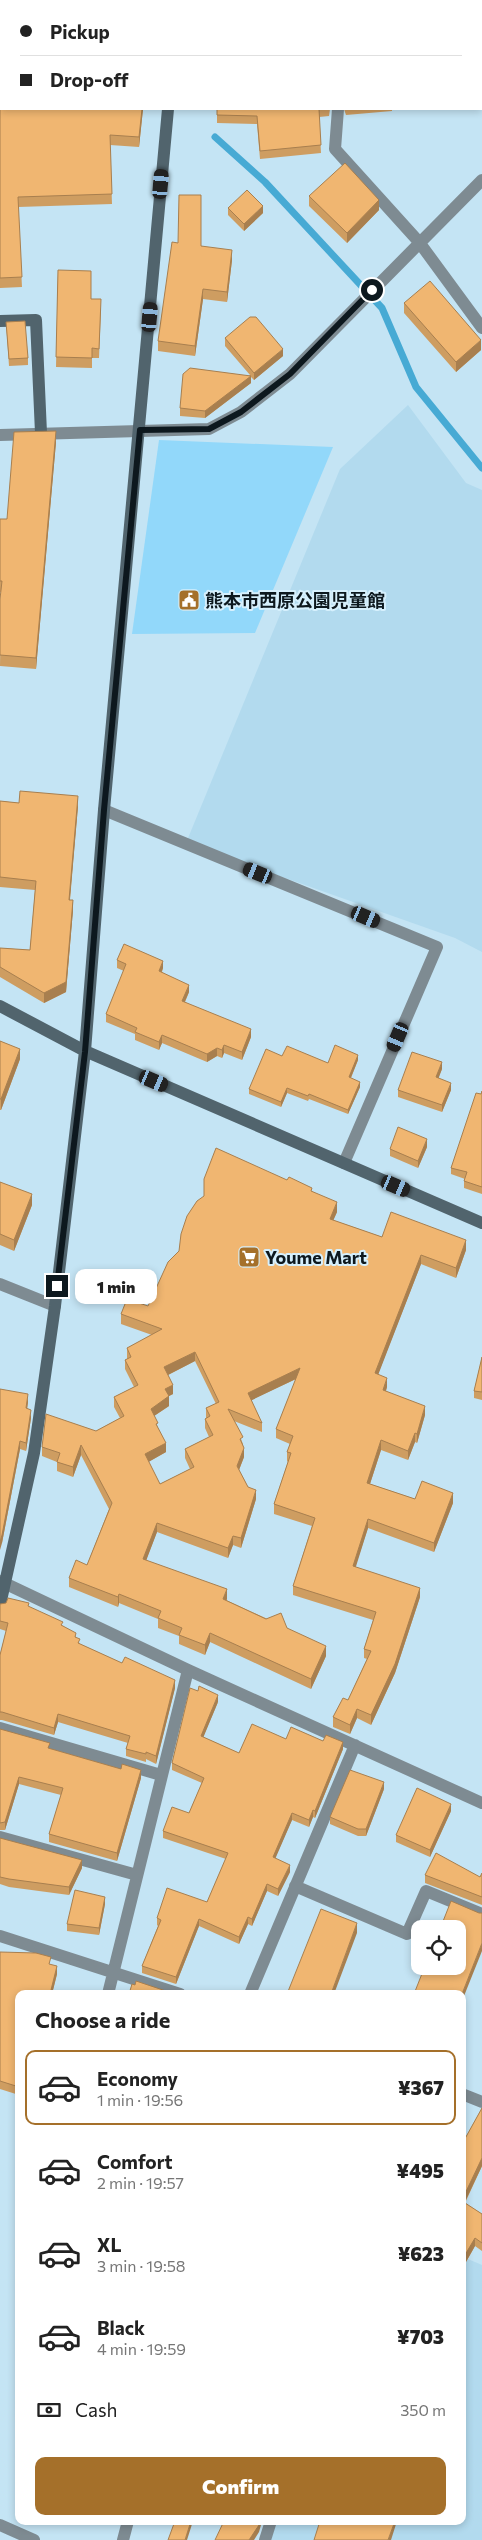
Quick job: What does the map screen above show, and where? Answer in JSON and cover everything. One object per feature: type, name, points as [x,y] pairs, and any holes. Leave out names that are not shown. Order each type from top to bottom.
[{"type":"street","points":[[0,1605],[3,1582],[34,1453],[55,1306],[85,1052],[104,810],[168,110]]},
{"type":"street","points":[[338,110],[335,149],[419,242],[482,328]]},
{"type":"street","points":[[0,434],[209,429],[241,412],[290,374],[482,180]]},
{"type":"street","points":[[0,320],[36,320],[41,433]]},
{"type":"street","points":[[104,810],[437,947],[344,1163]]},
{"type":"street","points":[[0,1006],[85,1052],[482,1223]]},
{"type":"street","points":[[0,1284],[55,1306]]},
{"type":"street","points":[[3,1582],[188,1670],[482,1803]]},
{"type":"street","points":[[109,1990],[188,1670]]},
{"type":"street","points":[[0,1728],[161,1775]]},
{"type":"street","points":[[252,1990],[355,1745]]},
{"type":"street","points":[[0,1837],[137,1875]]},
{"type":"street","points":[[295,1886],[407,1934],[426,1891],[482,1914]]},
{"type":"street","points":[[0,1936],[167,1990]]},
{"type":"street","points":[[466,2096],[482,2102]]},
{"type":"street","points":[[0,2525],[34,2540]]},
{"type":"street","points":[[123,2540],[127,2525]]},
{"type":"street","points":[[264,2540],[270,2525]]},
{"type":"shaded area","points":[[408,405],[466,483],[482,490],[482,952],[455,938],[186,843],[340,469]]},
{"type":"shaded area","points":[[159,440],[333,447],[255,633],[132,634]]},
{"type":"shaded area","points":[[466,2258],[482,2265],[482,2540],[271,2540],[276,2525],[466,2525]]},
{"type":"building","points":[[0,110],[142,110],[139,137],[110,135],[112,194],[18,197],[22,277],[0,278]]},
{"type":"building","points":[[217,110],[319,110],[321,145],[260,151],[257,116],[217,115]]},
{"type":"building","points":[[345,163],[379,200],[347,233],[309,196]]},
{"type":"building","points":[[247,190],[263,206],[244,224],[228,208]]},
{"type":"building","points":[[179,195],[201,195],[201,246],[232,250],[227,292],[203,289],[195,346],[158,341],[172,242],[178,243]]},
{"type":"building","points":[[58,270],[91,271],[91,299],[101,299],[99,349],[92,348],[92,358],[56,357]]},
{"type":"building","points":[[430,281],[481,340],[456,362],[404,303]]},
{"type":"building","points":[[250,317],[256,317],[283,349],[254,373],[225,338]]},
{"type":"building","points":[[25,321],[28,358],[9,359],[6,322]]},
{"type":"building","points":[[190,368],[251,376],[205,411],[180,408],[183,374]]},
{"type":"building","points":[[56,431],[36,658],[0,655],[0,599],[2,581],[0,581],[0,519],[7,519],[14,432]]},
{"type":"building","points":[[20,791],[78,796],[69,900],[73,900],[66,982],[44,993],[0,967],[0,948],[30,950],[36,881],[0,877],[0,801],[19,803]]},
{"type":"building","points":[[124,944],[163,961],[159,971],[189,985],[182,1001],[251,1029],[242,1052],[224,1045],[222,1050],[217,1048],[207,1054],[162,1035],[159,1042],[135,1032],[137,1028],[106,1014],[126,964],[117,960]]},
{"type":"building","points":[[0,1041],[20,1049],[1,1099],[0,1099]]},
{"type":"building","points":[[335,1045],[358,1055],[349,1077],[360,1082],[348,1110],[309,1094],[308,1096],[287,1088],[281,1102],[249,1089],[266,1049],[282,1056],[287,1046],[328,1063]]},
{"type":"building","points":[[412,1052],[442,1062],[436,1077],[451,1083],[442,1105],[398,1090]]},
{"type":"building","points":[[482,1091],[482,1187],[464,1181],[467,1172],[451,1168],[476,1093],[481,1094]]},
{"type":"building","points":[[398,1127],[427,1139],[418,1161],[390,1149]]},
{"type":"building","points":[[216,1148],[287,1180],[289,1177],[312,1188],[311,1191],[337,1202],[330,1219],[382,1237],[391,1212],[466,1240],[456,1268],[421,1255],[375,1373],[387,1378],[383,1390],[425,1406],[417,1434],[415,1433],[408,1451],[381,1440],[367,1483],[415,1499],[422,1481],[453,1493],[434,1543],[368,1519],[353,1566],[420,1588],[395,1664],[371,1715],[357,1709],[350,1725],[333,1717],[343,1698],[348,1700],[371,1651],[364,1649],[376,1612],[293,1586],[315,1518],[274,1504],[291,1453],[287,1452],[293,1436],[276,1429],[300,1368],[248,1393],[262,1423],[228,1409],[243,1437],[240,1439],[244,1448],[237,1466],[248,1487],[256,1490],[241,1538],[233,1536],[228,1548],[157,1523],[143,1559],[227,1589],[223,1599],[266,1619],[281,1613],[287,1628],[326,1646],[311,1679],[210,1633],[205,1645],[179,1635],[182,1628],[158,1618],[161,1611],[119,1594],[118,1597],[69,1578],[76,1560],[87,1565],[112,1503],[81,1445],[73,1467],[57,1462],[60,1453],[42,1447],[46,1414],[96,1431],[124,1416],[114,1397],[138,1385],[125,1360],[131,1357],[127,1348],[162,1329],[121,1314],[127,1299],[148,1306],[168,1262],[179,1251],[181,1234],[187,1216],[197,1201],[204,1196],[204,1179]],"holes":[[[195,1352],[219,1402],[206,1408],[210,1416],[205,1419],[213,1435],[185,1449],[194,1467],[160,1484],[145,1454],[166,1443],[151,1409],[169,1396],[165,1389],[173,1385],[164,1367]]]},
{"type":"building","points":[[0,1182],[32,1194],[14,1240],[0,1234]]},
{"type":"building","points":[[482,1357],[482,1392],[474,1391]]},
{"type":"building","points":[[0,1389],[28,1394],[26,1408],[31,1410],[26,1443],[20,1441],[0,1542]]},
{"type":"building","points":[[8,1598],[29,1603],[28,1606],[63,1622],[61,1625],[76,1633],[75,1637],[80,1639],[78,1643],[122,1663],[125,1657],[175,1680],[156,1756],[146,1752],[146,1754],[126,1749],[130,1736],[58,1714],[54,1728],[0,1712],[0,1655],[8,1623],[0,1621],[0,1604],[6,1603]]},
{"type":"building","points":[[199,1686],[218,1695],[201,1736],[239,1753],[252,1724],[286,1739],[291,1727],[323,1741],[326,1735],[343,1742],[315,1811],[313,1810],[309,1820],[292,1813],[273,1857],[290,1865],[278,1889],[267,1884],[252,1919],[248,1917],[239,1937],[199,1919],[176,1977],[142,1966],[161,1920],[157,1918],[167,1888],[207,1902],[228,1853],[163,1831],[172,1807],[189,1813],[204,1778],[172,1763],[190,1688],[198,1691]]},
{"type":"building","points":[[0,1729],[50,1743],[48,1748],[121,1769],[122,1764],[141,1770],[117,1853],[49,1834],[63,1788],[19,1777],[5,1822],[0,1823]]},
{"type":"building","points":[[350,1770],[384,1782],[366,1829],[358,1829],[330,1817]]},
{"type":"building","points":[[417,1788],[451,1804],[430,1850],[396,1835]]},
{"type":"building","points":[[0,1838],[82,1860],[69,1887],[0,1877]]},
{"type":"building","points":[[436,1853],[480,1877],[482,1873],[482,1897],[425,1875]]},
{"type":"building","points":[[75,1890],[105,1897],[99,1928],[67,1924]]},
{"type":"building","points":[[451,1901],[482,1913],[482,1943],[464,1990],[416,1990],[421,1975],[466,1975],[466,1920],[444,1920]]},
{"type":"building","points":[[321,1909],[357,1923],[332,1990],[289,1990]]},
{"type":"building","points":[[0,1952],[36,1953],[51,1957],[49,1964],[57,1966],[51,1990],[15,1990],[15,2086],[0,2081]]},
{"type":"building","points":[[136,1981],[163,1990],[130,1990],[132,1984],[135,1985]]},
{"type":"building","points":[[482,2108],[482,2158],[466,2192],[466,2137]]},
{"type":"building","points":[[466,2204],[482,2214],[482,2243],[475,2238],[466,2253]]},
{"type":"building","points":[[174,2525],[190,2525],[185,2540],[168,2540]]},
{"type":"building","points":[[222,2525],[259,2525],[249,2540],[215,2540]]},
{"type":"building","points":[[319,2525],[394,2525],[388,2540],[314,2540]]},
{"type":"waterway","points":[[215,137],[265,182],[382,308],[416,387],[482,468]]},
{"type":"place","name":"熊本市西原公園児童館","points":[[189,600]]},
{"type":"place","name":"Youme Mart","points":[[249,1257]]},
{"type":"route","points":[[57,1286],[85,1052],[104,810],[140,430],[209,429],[241,412],[290,374],[372,290]]}]
